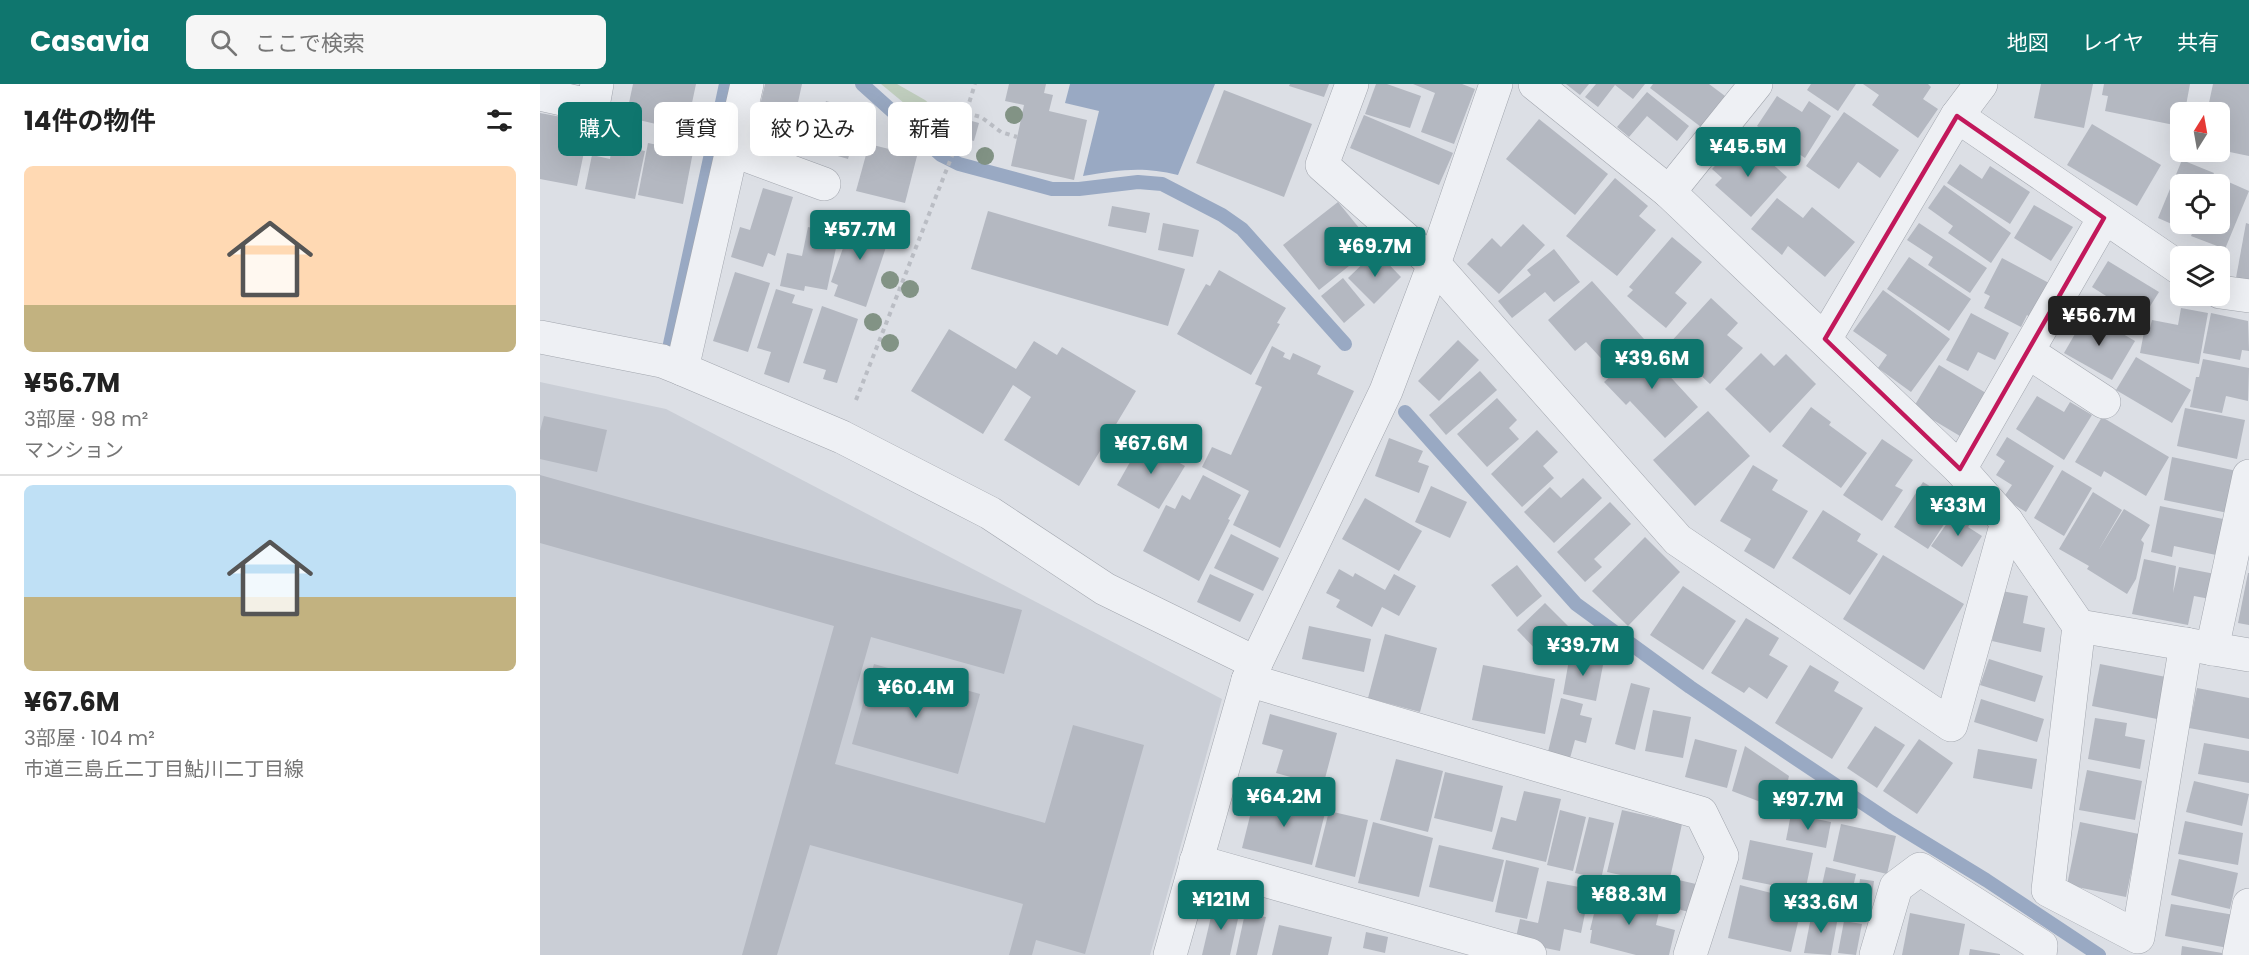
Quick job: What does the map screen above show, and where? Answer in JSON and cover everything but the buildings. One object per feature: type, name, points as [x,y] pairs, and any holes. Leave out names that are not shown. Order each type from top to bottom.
[{"type":"street","points":[[540,94],[593,106],[597,84]]},
{"type":"street","points":[[738,124],[747,84]]},
{"type":"street","points":[[1352,84],[1322,165],[1434,264],[1678,540],[1951,725],[2007,522]]},
{"type":"street","points":[[1170,955],[1252,671],[1386,391],[1434,264],[1496,84]]},
{"type":"street","points":[[1535,84],[1669,192],[1960,469],[2007,522],[2079,626],[2048,890],[2138,937],[2199,647],[2249,476]]},
{"type":"street","points":[[1669,192],[1756,84]]},
{"type":"street","points":[[1825,339],[1957,116],[1981,84]]},
{"type":"street","points":[[1957,116],[2170,263]]},
{"type":"street","points":[[738,152],[824,184]]},
{"type":"street","points":[[682,369],[731,156]]},
{"type":"street","points":[[1960,469],[2104,218]]},
{"type":"street","points":[[2230,293],[2249,296]]},
{"type":"street","points":[[540,337],[662,361],[842,437],[990,513],[1105,589],[1252,671],[1701,813],[1722,856],[1690,955]]},
{"type":"street","points":[[2028,352],[2104,402]]},
{"type":"street","points":[[2079,626],[2249,655]]},
{"type":"street","points":[[1197,861],[1530,955]]},
{"type":"street","points":[[1876,955],[1896,887],[1920,869],[2041,946],[2040,955]]},
{"type":"street","points":[[2239,955],[2249,905]]},
{"type":"path","points":[[969,102],[975,84]]},
{"type":"path","points":[[972,115],[981,117],[1001,132],[1017,137]]},
{"type":"path","points":[[842,437],[952,156]]},
{"type":"highlighted area","points":[[1957,116],[2104,218],[1960,469],[1825,339]]},
{"type":"shaded area","points":[[540,382],[666,409],[1222,699],[1150,955],[540,955]]},
{"type":"green space","points":[[881,84],[897,84],[927,102],[903,102]]},
{"type":"water","points":[[1070,84],[1215,84],[1178,175],[1130,170],[1083,176],[1099,111],[1065,103]]},
{"type":"waterway","points":[[670,344],[726,84]]},
{"type":"waterway","points":[[862,84],[941,155],[959,164],[1052,189],[1079,189],[1138,182],[1162,184],[1222,215],[1242,229],[1345,344]]},
{"type":"waterway","points":[[1405,412],[1576,604],[1690,687],[1789,754],[2099,955]]}]
